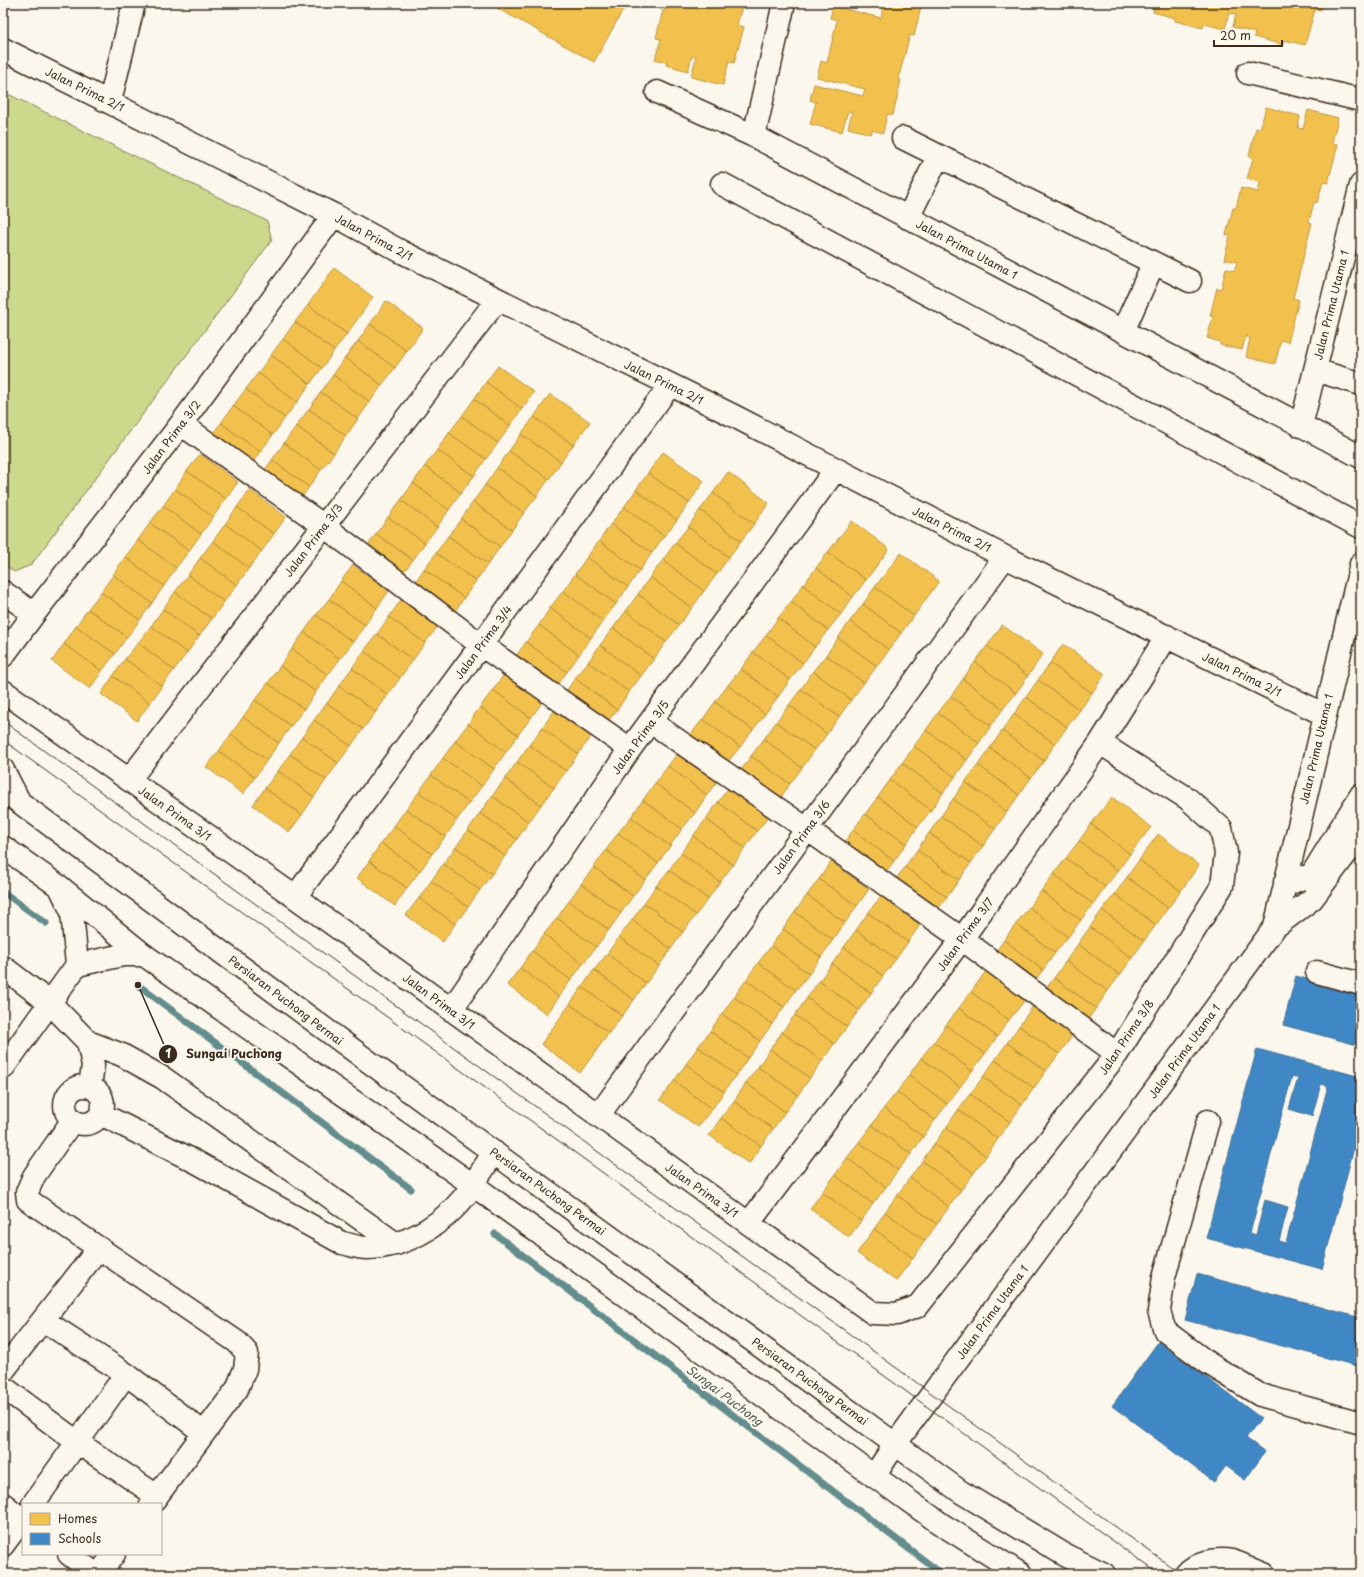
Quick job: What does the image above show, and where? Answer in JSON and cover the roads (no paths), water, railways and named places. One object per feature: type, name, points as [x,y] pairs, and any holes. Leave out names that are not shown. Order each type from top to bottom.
[{"type":"street","points":[[110,101],[134,3]]},
{"type":"street","points":[[754,136],[784,3]]},
{"type":"street","name":"Jalan Prima 2/1","points":[[3,48],[334,215],[400,251],[497,300],[734,416],[1005,557],[1325,714]]},
{"type":"street","points":[[1248,73],[1361,100]]},
{"type":"street","name":"Jalan Prima Utama 1","points":[[657,92],[754,136],[1361,457]]},
{"type":"street","points":[[903,138],[1190,281]]},
{"type":"street","points":[[908,218],[936,161],[941,157]]},
{"type":"street","points":[[722,184],[1361,527]]},
{"type":"street","name":"Jalan Prima Utama 1","points":[[1301,426],[1361,185]]},
{"type":"street","name":"Jalan Prima 3/2","points":[[3,656],[181,424],[334,215]]},
{"type":"street","points":[[1123,331],[1150,271],[1150,261]]},
{"type":"street","name":"Jalan Prima 3/3","points":[[130,780],[497,300]]},
{"type":"street","points":[[1315,370],[1361,384]]},
{"type":"street","name":"Jalan Prima 3/4","points":[[295,897],[670,385]]},
{"type":"street","points":[[181,424],[324,526],[481,645],[630,749]]},
{"type":"street","name":"Jalan Prima 3/5","points":[[452,1010],[630,749],[836,469]]},
{"type":"street","name":"Jalan Prima 3/6","points":[[598,1116],[1005,557]]},
{"type":"street","name":"Jalan Prima Utama 1","points":[[874,1476],[1275,927],[1361,564]]},
{"type":"street","points":[[3,592],[34,614]]},
{"type":"street","name":"Jalan Prima 3/7","points":[[749,1223],[962,939],[1100,743],[1167,636]]},
{"type":"street","name":"Jalan Prima 3/1","points":[[3,691],[295,897],[873,1313]]},
{"type":"street","points":[[651,722],[807,829],[962,939],[1117,1054]]},
{"type":"street","name":"Jalan Prima 3/8","points":[[873,1313],[897,1314],[918,1306],[1117,1054],[1222,886],[1226,854],[1221,828],[1187,798],[1100,743]]},
{"type":"street","points":[[3,770],[11,796]]},
{"type":"street","points":[[1285,882],[1293,882],[1312,874],[1361,795]]},
{"type":"street","name":"Persiaran Puchong Permai","points":[[11,796],[372,1064],[961,1492],[1065,1555],[1104,1574]]},
{"type":"street","points":[[1275,927],[1312,899],[1361,834]]},
{"type":"street","points":[[3,846],[60,887],[144,955],[473,1185],[941,1524],[1022,1574]]},
{"type":"street","points":[[60,887],[72,912],[77,966]]},
{"type":"street","points":[[3,1068],[77,966],[123,955],[144,955]]},
{"type":"street","points":[[3,967],[50,1003],[88,1042],[122,1055],[163,1078],[396,1244]]},
{"type":"street","points":[[1317,972],[1361,984]]},
{"type":"street","points":[[88,1042],[93,1065],[90,1087]]},
{"type":"street","points":[[84,1086],[90,1087],[96,1090],[103,1101],[103,1108],[97,1120],[91,1123],[78,1124],[68,1117],[64,1105],[68,1094],[72,1089],[84,1086]]},
{"type":"street","points":[[101,1114],[204,1167],[342,1243],[365,1248],[396,1244],[426,1230],[446,1217],[463,1200],[494,1152]]},
{"type":"street","points":[[3,1387],[154,1500],[237,1389],[245,1369],[247,1353],[237,1342],[28,1200],[27,1192],[34,1176],[72,1121]]},
{"type":"street","points":[[1208,1121],[1164,1277],[1159,1311],[1164,1331],[1208,1363],[1260,1395],[1361,1423]]},
{"type":"street","points":[[3,1371],[99,1248]]},
{"type":"street","points":[[43,1320],[126,1374],[204,1433]]},
{"type":"street","points":[[34,1503],[126,1374]]},
{"type":"street","points":[[3,1504],[22,1514]]},
{"type":"street","points":[[3,1545],[22,1519]]},
{"type":"street","points":[[69,1555],[95,1574]]},
{"type":"street","points":[[99,1574],[113,1555]]},
{"type":"street","points":[[1186,1574],[1190,1568],[1208,1561],[1231,1561],[1264,1574]]},
{"type":"waterway","name":"Sungai Puchong","points":[[3,892],[46,923]]},
{"type":"waterway","name":"Sungai Puchong","points":[[138,985],[411,1189]]},
{"type":"waterway","name":"Sungai Puchong","points":[[495,1234],[942,1574]]},
{"type":"tram line","points":[[3,721],[1181,1574]]},
{"type":"tram line","points":[[3,740],[1159,1574]]},
{"type":"place","name":"Sungai Puchong","points":[[138,985]]}]
